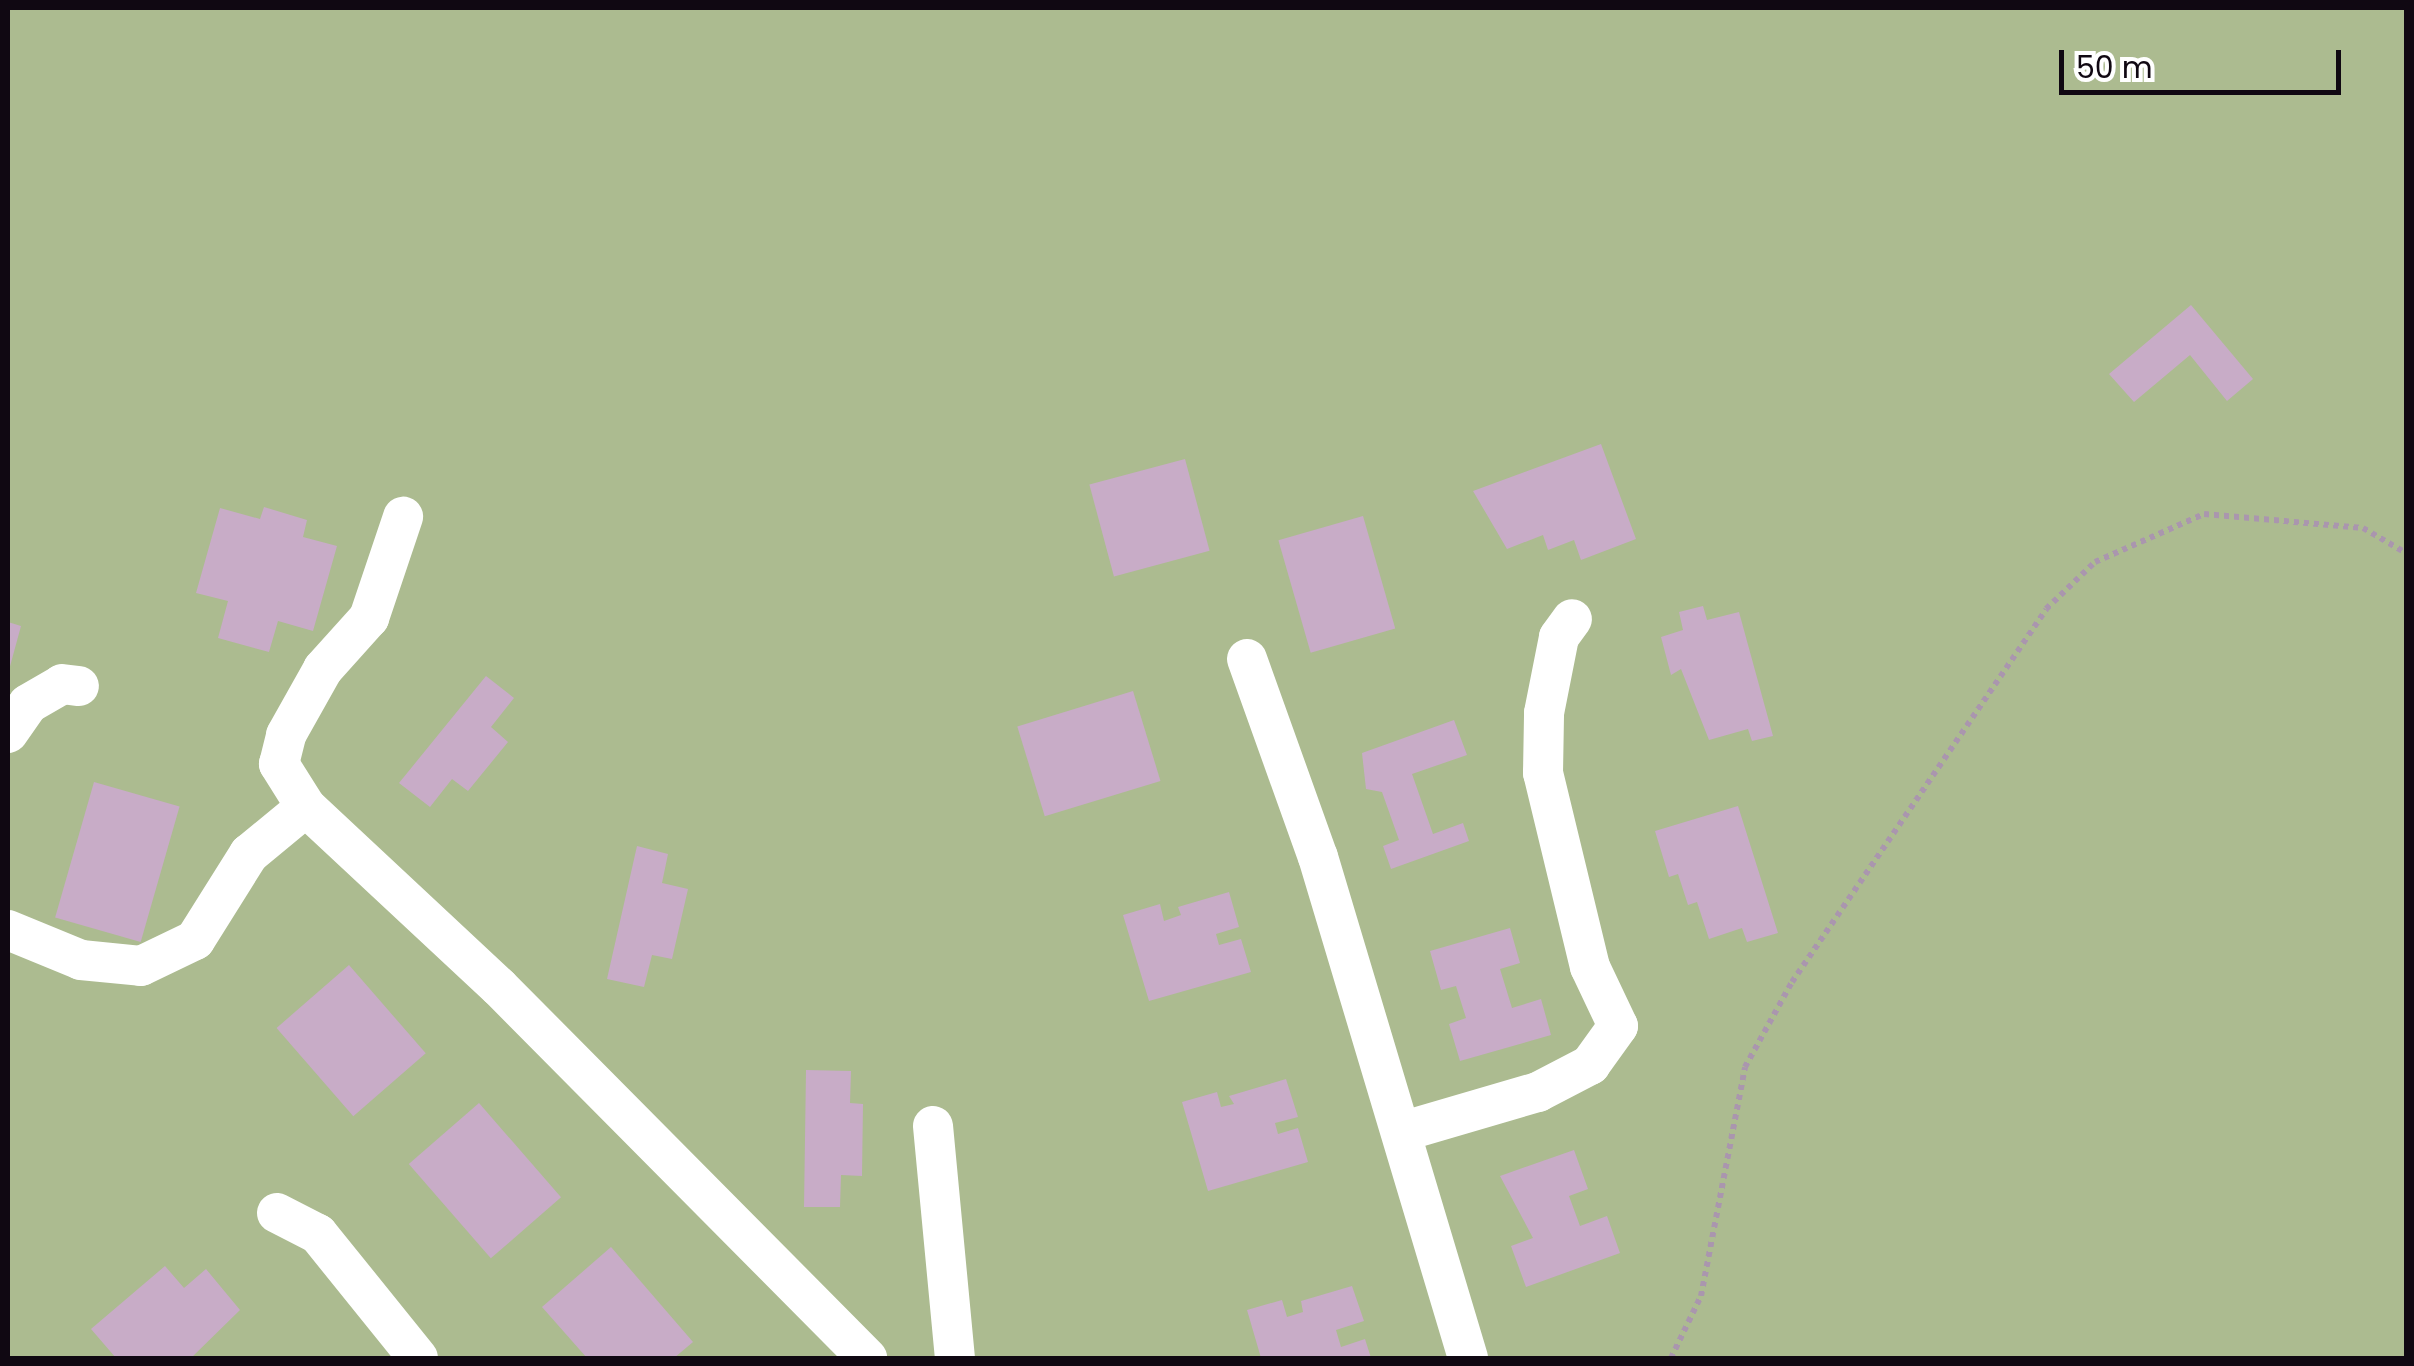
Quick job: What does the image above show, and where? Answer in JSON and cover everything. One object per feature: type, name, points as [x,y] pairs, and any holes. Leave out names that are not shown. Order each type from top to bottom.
[{"type":"street","points":[[403,517],[369,618],[323,668],[286,735],[279,764],[306,806],[499,987],[867,1358]]},
{"type":"street","points":[[1401,1132],[1538,1092],[1590,1065],[1618,1026],[1590,967],[1543,773],[1544,713],[1559,637],[1572,620]]},
{"type":"street","points":[[1247,659],[1401,1132],[1468,1358]]},
{"type":"street","points":[[8,732],[28,704],[62,684],[78,686]]},
{"type":"street","points":[[8,930],[80,960],[141,966],[195,940],[249,854],[306,806]]},
{"type":"street","points":[[933,1126],[955,1358]]},
{"type":"street","points":[[277,1213],[318,1234],[418,1358]]},
{"type":"path","points":[[1671,1358],[1700,1296],[1745,1067],[1792,982],[2046,609],[2095,562],[2204,514],[2364,528],[2406,552]]},
{"type":"green space","points":[[8,8],[2406,8],[2406,1358],[8,1358]]},
{"type":"building","points":[[2191,305],[2253,379],[2227,401],[2190,355],[2134,402],[2109,374]]},
{"type":"building","points":[[1601,444],[1636,539],[1581,560],[1574,540],[1548,550],[1543,535],[1507,549],[1473,491]]},
{"type":"building","points":[[1185,459],[1210,551],[1114,576],[1089,485]]},
{"type":"building","points":[[264,507],[307,520],[303,537],[337,546],[313,631],[278,621],[269,652],[218,638],[228,601],[196,593],[220,508],[260,519]]},
{"type":"building","points":[[1363,516],[1395,628],[1311,653],[1278,540]]},
{"type":"building","points":[[1703,606],[1707,620],[1739,612],[1773,736],[1752,741],[1748,729],[1709,740],[1681,669],[1671,675],[1661,637],[1683,630],[1679,612]]},
{"type":"building","points":[[8,622],[21,626],[9,670],[8,670]]},
{"type":"building","points":[[486,676],[514,698],[491,727],[508,742],[468,791],[452,779],[430,807],[399,783]]},
{"type":"building","points":[[1133,691],[1160,781],[1045,816],[1017,726]]},
{"type":"building","points":[[1454,720],[1467,755],[1412,774],[1433,834],[1463,823],[1469,841],[1391,869],[1383,846],[1399,840],[1382,792],[1366,789],[1362,753]]},
{"type":"building","points":[[94,782],[180,807],[141,942],[55,918]]},
{"type":"building","points":[[1738,806],[1778,933],[1747,942],[1742,928],[1709,939],[1697,902],[1688,905],[1678,874],[1669,877],[1655,831]]},
{"type":"building","points":[[637,846],[668,854],[662,883],[688,889],[672,959],[652,955],[644,987],[607,979]]},
{"type":"building","points":[[1229,892],[1239,927],[1216,934],[1219,945],[1241,939],[1251,972],[1149,1001],[1123,915],[1160,904],[1164,921],[1181,915],[1178,907]]},
{"type":"building","points":[[1510,928],[1520,963],[1500,969],[1512,1008],[1541,999],[1551,1035],[1460,1061],[1449,1024],[1466,1018],[1456,986],[1441,990],[1430,951]]},
{"type":"building","points":[[349,965],[426,1053],[353,1116],[277,1028]]},
{"type":"building","points":[[806,1070],[851,1071],[850,1103],[863,1104],[862,1176],[841,1175],[840,1207],[804,1207]]},
{"type":"building","points":[[1286,1079],[1298,1117],[1275,1123],[1278,1134],[1298,1128],[1308,1162],[1208,1191],[1182,1102],[1217,1092],[1221,1107],[1234,1104],[1229,1096]]},
{"type":"building","points":[[479,1103],[561,1197],[491,1258],[409,1164]]},
{"type":"building","points":[[1574,1150],[1588,1189],[1569,1196],[1580,1226],[1607,1216],[1620,1253],[1526,1287],[1511,1246],[1533,1238],[1500,1176]]},
{"type":"building","points":[[611,1247],[693,1342],[674,1358],[587,1358],[542,1307]]},
{"type":"building","points":[[165,1266],[184,1288],[206,1269],[240,1310],[191,1358],[116,1358],[91,1329]]},
{"type":"building","points":[[1352,1286],[1364,1321],[1336,1330],[1341,1347],[1365,1339],[1371,1358],[1261,1358],[1247,1310],[1282,1300],[1287,1317],[1303,1312],[1301,1301]]}]
